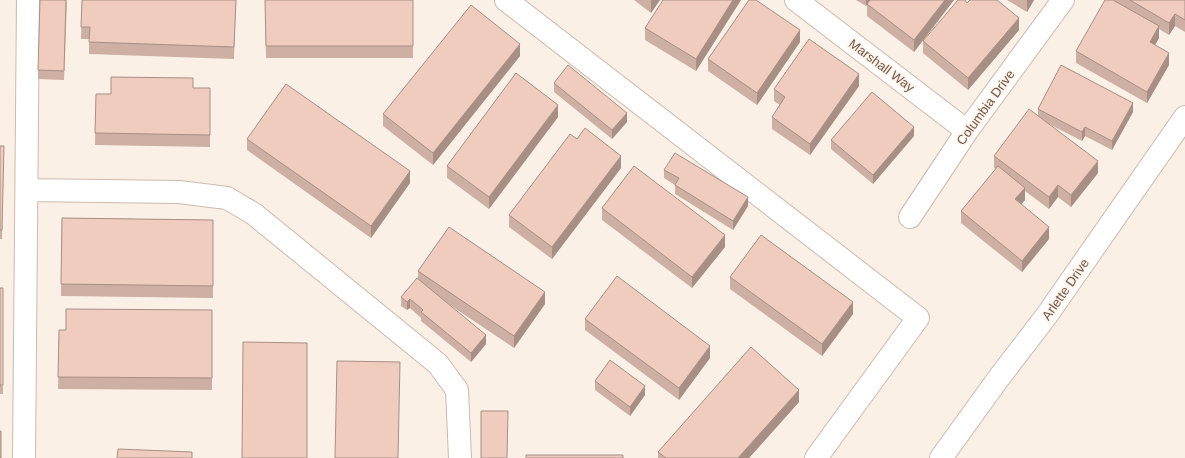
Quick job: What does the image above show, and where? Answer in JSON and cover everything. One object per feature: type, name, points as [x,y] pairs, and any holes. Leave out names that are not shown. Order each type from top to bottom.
[{"type":"street","points":[[24,458],[28,0]]},
{"type":"street","points":[[506,0],[918,318],[816,458]]},
{"type":"street","name":"Marshall Way","points":[[796,0],[967,131]]},
{"type":"street","name":"Columbia Drive","points":[[910,217],[967,131],[1063,0]]},
{"type":"street","name":"Arlette Drive","points":[[941,458],[998,379],[1047,315],[1185,117]]},
{"type":"street","points":[[27,190],[178,192],[227,198],[254,214],[438,364],[457,390],[460,458]]},
{"type":"building","points":[[40,0],[66,0],[64,71],[38,70]]},
{"type":"building","points":[[82,0],[236,0],[234,47],[89,42],[90,27],[81,27]]},
{"type":"building","points":[[265,0],[413,0],[413,46],[266,46]]},
{"type":"building","points":[[663,0],[733,0],[696,59],[645,28]]},
{"type":"building","points":[[749,0],[756,0],[800,30],[757,93],[708,59]]},
{"type":"building","points":[[870,0],[945,0],[914,40],[867,4]]},
{"type":"building","points":[[958,0],[965,0],[967,3],[970,0],[997,0],[1019,18],[968,78],[923,41]]},
{"type":"building","points":[[1105,0],[1113,0],[1159,26],[1150,42],[1169,53],[1147,92],[1076,51]]},
{"type":"building","points":[[1130,0],[1185,0],[1185,20],[1175,14],[1169,23]]},
{"type":"building","points":[[471,5],[520,44],[433,153],[383,114]]},
{"type":"building","points":[[809,39],[859,74],[810,144],[772,117],[785,97],[774,89]]},
{"type":"building","points":[[568,65],[627,113],[612,130],[554,83]]},
{"type":"building","points":[[1061,65],[1133,103],[1112,141],[1085,127],[1082,132],[1038,109]]},
{"type":"building","points":[[516,73],[558,105],[489,197],[447,166]]},
{"type":"building","points":[[111,77],[193,78],[193,88],[210,88],[210,135],[95,133],[96,94],[111,94]]},
{"type":"building","points":[[286,84],[410,171],[371,226],[247,139]]},
{"type":"building","points":[[872,92],[914,127],[873,175],[831,140]]},
{"type":"building","points":[[1029,109],[1098,161],[1071,195],[1058,185],[1049,197],[994,156]]},
{"type":"building","points":[[585,128],[621,156],[552,247],[509,215],[570,134],[577,139]]},
{"type":"building","points":[[0,146],[4,146],[2,230],[0,230]]},
{"type":"building","points":[[675,153],[748,197],[733,221],[675,185],[679,178],[664,170]]},
{"type":"building","points":[[634,166],[725,235],[692,277],[602,208]]},
{"type":"building","points":[[998,166],[1025,188],[1015,199],[1049,227],[1022,261],[961,211]]},
{"type":"building","points":[[62,218],[213,220],[213,286],[61,284]]},
{"type":"building","points":[[449,227],[545,292],[514,336],[418,271]]},
{"type":"building","points":[[761,235],[853,302],[822,344],[730,277]]},
{"type":"building","points":[[617,276],[710,346],[679,388],[585,319]]},
{"type":"building","points":[[417,278],[486,335],[471,353],[421,312],[423,310],[410,299],[407,302],[401,297]]},
{"type":"building","points":[[0,288],[3,288],[3,385],[0,385]]},
{"type":"building","points":[[66,309],[212,310],[212,378],[58,377],[59,330],[66,330]]},
{"type":"building","points":[[243,342],[307,343],[307,458],[242,458]]},
{"type":"building","points":[[751,347],[799,390],[738,458],[666,458],[658,452]]},
{"type":"building","points":[[610,360],[645,386],[630,407],[595,381]]},
{"type":"building","points":[[337,361],[400,362],[398,458],[335,458]]},
{"type":"building","points":[[481,411],[508,411],[507,458],[481,458]]},
{"type":"building","points":[[1,431],[1,458],[0,458]]},
{"type":"building","points":[[118,449],[192,452],[192,458],[117,458]]},
{"type":"building","points":[[526,455],[623,455],[623,458],[526,458]]}]
